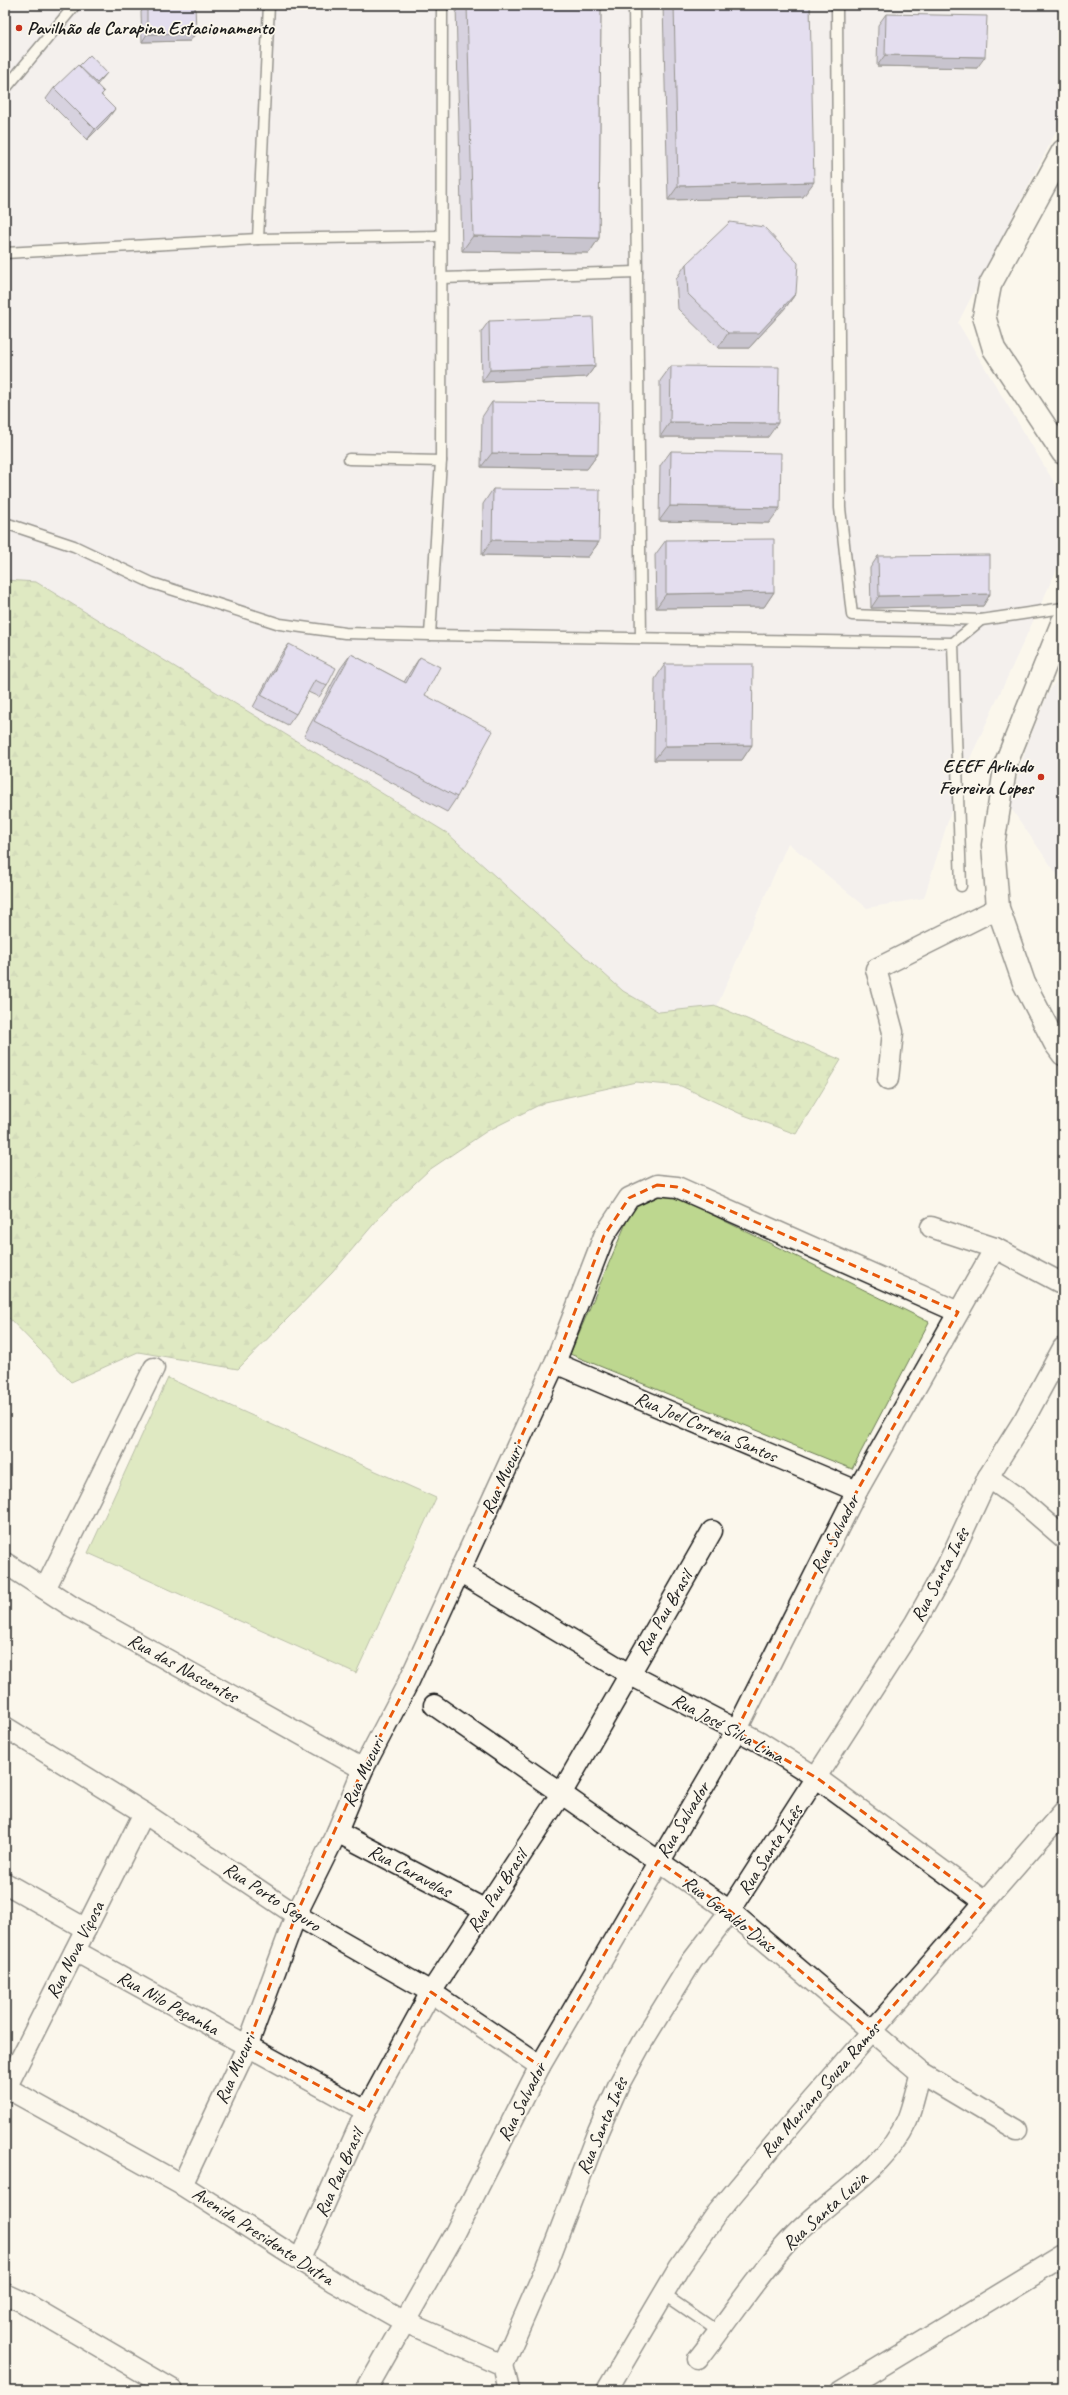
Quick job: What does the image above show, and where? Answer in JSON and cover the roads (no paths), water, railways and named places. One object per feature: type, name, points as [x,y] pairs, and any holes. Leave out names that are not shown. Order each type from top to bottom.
[{"type":"street","points":[[1063,151],[990,285],[984,316],[994,349],[1063,453]]},
{"type":"street","points":[[1063,621],[1006,763],[993,845],[998,908],[1024,983],[1055,1043],[1063,1054]]},
{"type":"street","points":[[888,1080],[893,1032],[876,969],[998,908]]},
{"type":"street","name":"Rua Mucuri","points":[[182,2185],[247,2047],[296,1915],[336,1832],[363,1769],[409,1681],[555,1363],[604,1236],[629,1198],[656,1185],[677,1187],[958,1312]]},
{"type":"street","points":[[931,1227],[995,1248],[1063,1284]]},
{"type":"street","name":"Rua Salvador","points":[[366,2390],[454,2235],[540,2066],[658,1861],[736,1731],[857,1492],[995,1248]]},
{"type":"street","name":"Rua Santa Inês","points":[[503,2365],[546,2267],[595,2139],[618,2086],[663,2005],[692,1961],[730,1912],[915,1623],[947,1566],[988,1477],[1025,1418],[1063,1348]]},
{"type":"street","name":"Rua Joel Correia Santos","points":[[555,1363],[857,1492]]},
{"type":"street","points":[[45,1589],[154,1368]]},
{"type":"street","points":[[988,1477],[1019,1499],[1063,1537]]},
{"type":"street","name":"Rua Pau Brasil","points":[[300,2259],[366,2111],[431,1992],[484,1909],[561,1794],[712,1531]]},
{"type":"street","name":"Rua das Nascentes","points":[[5,1563],[72,1606],[363,1769]]},
{"type":"street","name":"Rua José Silva Lima","points":[[459,1572],[629,1674],[736,1731],[760,1742],[817,1778],[985,1902]]},
{"type":"street","name":"Rua Geraldo Dias","points":[[434,1705],[730,1912],[921,2074],[1017,2130]]},
{"type":"street","name":"Rua Porto Seguro","points":[[5,1726],[144,1813],[296,1915],[431,1992],[540,2066]]},
{"type":"street","name":"Rua Mariano Souza Ramos","points":[[607,2390],[665,2295],[679,2268],[718,2212],[871,2031],[1063,1812]]},
{"type":"street","name":"Rua Nova Viçosa","points":[[6,2087],[144,1813]]},
{"type":"street","name":"Rua Caravelas","points":[[336,1832],[484,1909]]},
{"type":"street","points":[[5,1883],[86,1928]]},
{"type":"street","name":"Rua Nilo Peçanha","points":[[75,1951],[247,2047],[366,2111]]},
{"type":"street","name":"Rua Santa Luzia","points":[[698,2359],[790,2240],[815,2215],[866,2174],[890,2147],[907,2120],[921,2074]]},
{"type":"street","name":"Avenida Presidente Dutra","points":[[6,2087],[182,2185],[334,2282],[405,2322],[503,2365]]},
{"type":"street","points":[[842,2390],[1063,2256]]},
{"type":"street","points":[[5,2294],[23,2302],[173,2390]]},
{"type":"street","points":[[503,2365],[509,2390]]},
{"type":"lane","points":[[5,89],[75,5]]},
{"type":"lane","points":[[258,239],[269,5]]},
{"type":"lane","points":[[430,635],[441,461],[442,278],[440,236],[442,5]]},
{"type":"lane","points":[[634,5],[642,638]]},
{"type":"lane","points":[[837,5],[840,508],[852,614],[982,620],[1063,608]]},
{"type":"lane","points":[[5,253],[258,239],[440,236]]},
{"type":"lane","points":[[442,278],[637,272]]},
{"type":"lane","points":[[349,459],[441,461]]},
{"type":"lane","points":[[5,523],[74,546],[152,583],[280,624],[345,633],[953,643],[982,620]]},
{"type":"lane","points":[[953,643],[961,886]]},
{"type":"lane","points":[[665,2295],[719,2332]]},
{"type":"place","name":"Pavilhão de Carapina Estacionamento","points":[[19,28]]},
{"type":"place","name":"EEEF Arlindo Ferreira Lopes","points":[[1041,777]]}]
